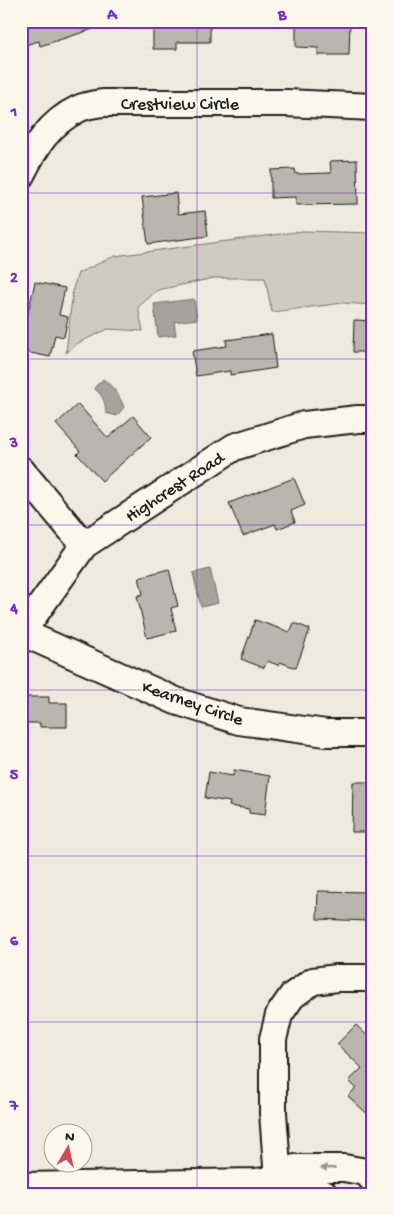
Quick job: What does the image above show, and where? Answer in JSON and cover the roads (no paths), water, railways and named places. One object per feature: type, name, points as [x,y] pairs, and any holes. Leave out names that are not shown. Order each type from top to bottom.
[{"type":"street","name":"Crestview Circle","points":[[21,175],[41,138],[59,121],[80,108],[104,103],[286,104],[373,107]]},
{"type":"street","name":"Highcrest Road","points":[[22,632],[84,545],[234,447],[304,425],[373,419]]},
{"type":"street","points":[[21,470],[84,545]]},
{"type":"street","name":"Kearney Circle","points":[[22,632],[176,701],[239,721],[326,733],[373,733]]},
{"type":"street","points":[[279,1187],[273,1113],[273,1039],[279,1015],[292,996],[313,981],[337,978],[373,978]]},
{"type":"street","points":[[279,1187],[296,1168],[344,1168],[366,1172],[373,1180]]},
{"type":"street","points":[[21,1186],[256,1182],[324,1194]]}]
